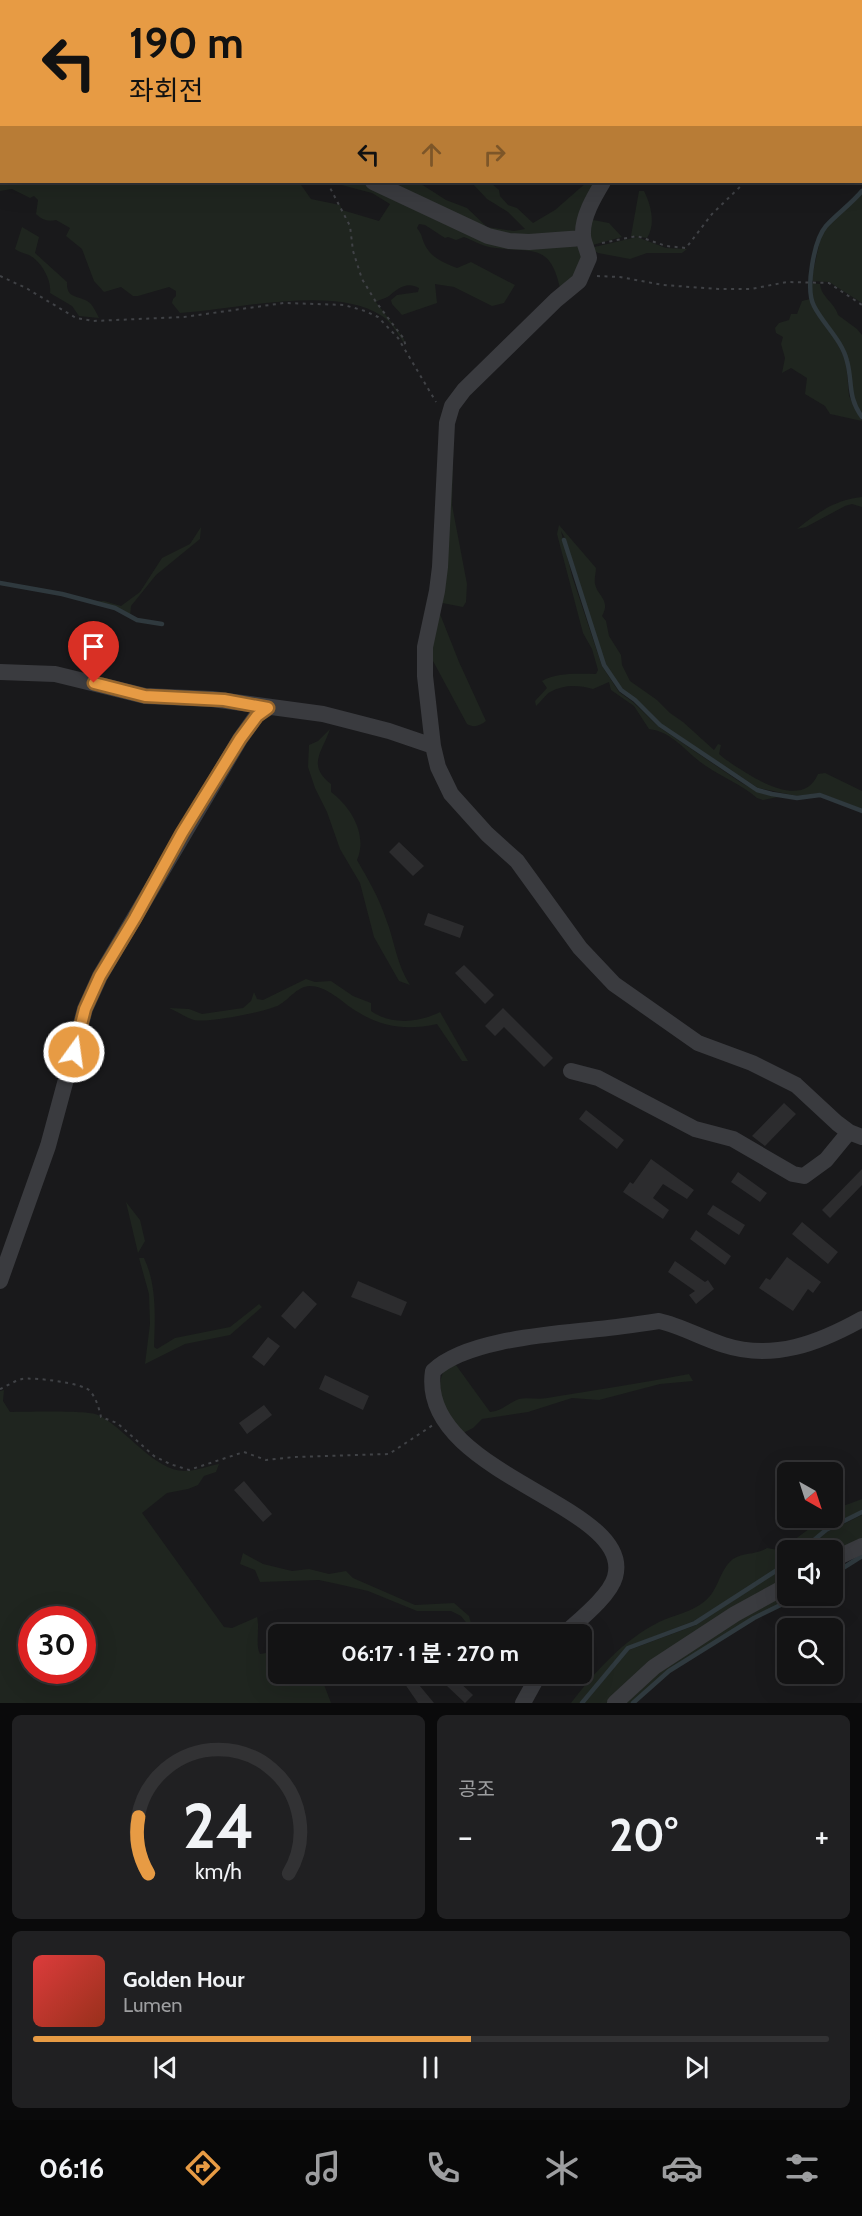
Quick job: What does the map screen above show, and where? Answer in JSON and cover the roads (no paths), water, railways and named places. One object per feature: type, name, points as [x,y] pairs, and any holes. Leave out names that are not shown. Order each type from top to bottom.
[{"type":"street","points":[[375,183],[488,236],[509,241],[585,242]]},
{"type":"street","points":[[571,1071],[598,1078],[695,1129],[733,1139],[793,1174],[804,1176],[826,1161],[856,1134],[795,1085],[752,1063],[698,1043],[614,984],[580,948],[518,861],[487,834],[451,794],[438,767],[424,676],[425,648],[437,591],[447,423],[452,406],[464,390],[556,300],[579,281],[589,258],[585,242],[589,209],[602,183]]},
{"type":"street","points":[[0,672],[56,674],[145,696],[220,699],[349,719],[433,746]]},
{"type":"street","points":[[0,1281],[48,1146],[85,1009],[100,976],[182,833],[240,739],[257,716],[268,708]]},
{"type":"street","points":[[574,1624],[606,1592],[615,1577],[615,1557],[608,1541],[594,1527],[498,1470],[449,1428],[434,1394],[433,1371],[439,1365],[466,1353],[514,1340],[659,1321],[674,1324],[727,1346],[751,1352],[799,1347],[839,1332],[862,1319]]},
{"type":"street","points":[[843,1555],[862,1546]]},
{"type":"street","points":[[615,1703],[654,1667],[735,1614],[777,1591]]},
{"type":"street","points":[[523,1703],[533,1684]]},
{"type":"waterway","points":[[862,191],[826,226],[822,233],[812,265],[810,288],[814,306],[845,353],[852,396],[862,417]]},
{"type":"waterway","points":[[564,540],[604,665],[621,690],[635,700],[660,725],[757,790],[797,798],[820,795],[862,811]]},
{"type":"waterway","points":[[0,583],[62,594],[115,608],[137,620],[162,624]]},
{"type":"waterway","points":[[814,1540],[826,1530],[862,1512]]},
{"type":"waterway","points":[[843,1568],[862,1556]]},
{"type":"waterway","points":[[582,1703],[628,1648],[695,1623],[777,1570]]},
{"type":"waterway","points":[[633,1703],[669,1671],[754,1618],[779,1606]]}]
